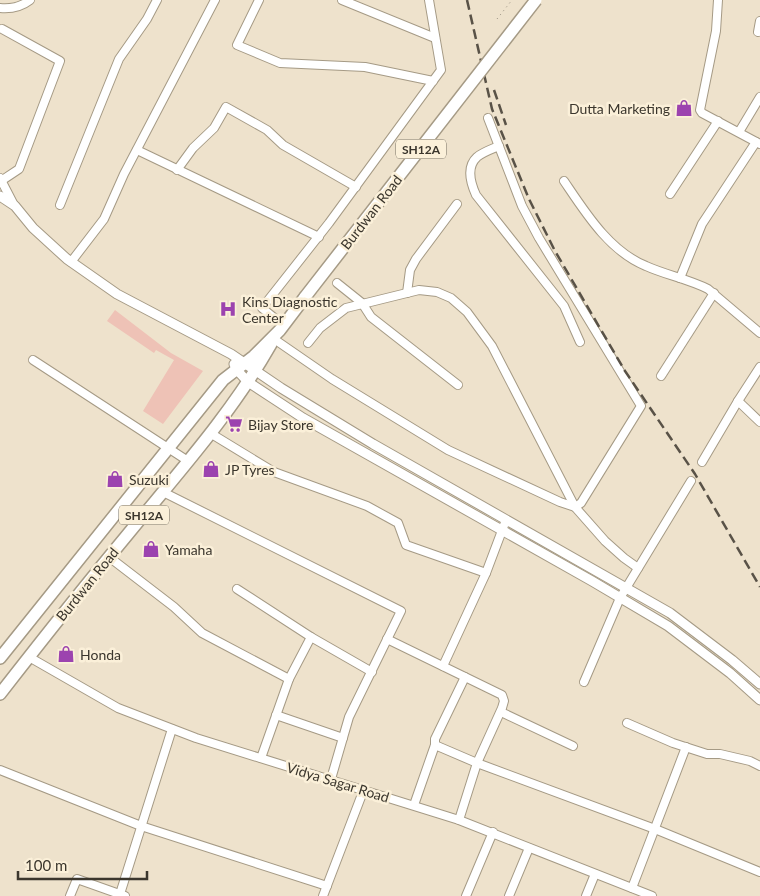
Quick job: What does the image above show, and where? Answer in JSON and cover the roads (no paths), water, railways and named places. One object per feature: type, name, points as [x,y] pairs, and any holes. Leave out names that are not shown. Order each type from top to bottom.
[{"type":"main road","name":"Burdwan Road","points":[[0,658],[223,380],[254,356],[279,331],[536,0]]},
{"type":"main road","name":"Burdwan Road","points":[[0,694],[210,433],[256,371],[279,331]]},
{"type":"street","points":[[0,8],[9,9],[23,5],[30,0]]},
{"type":"street","points":[[60,206],[119,59],[147,19],[157,0]]},
{"type":"street","points":[[71,262],[104,219],[137,150],[215,0]]},
{"type":"street","points":[[259,0],[237,45],[280,63],[365,67],[433,81]]},
{"type":"street","points":[[342,0],[436,38]]},
{"type":"street","points":[[680,278],[702,224],[758,143],[700,110],[716,31],[718,0]]},
{"type":"street","points":[[431,1],[441,70],[356,187],[262,308],[279,331],[332,379],[448,450],[560,502],[575,507],[582,504],[641,406],[539,238],[522,206],[488,118]]},
{"type":"street","points":[[758,32],[760,21]]},
{"type":"street","points":[[2,29],[60,61],[19,169],[1,179],[15,206],[33,228],[71,262],[117,294],[231,354],[248,382],[302,418],[668,626],[730,673],[760,700]]},
{"type":"street","points":[[739,132],[760,97]]},
{"type":"street","points":[[177,170],[193,148],[214,128],[226,106],[267,130],[283,145],[356,187]]},
{"type":"street","points":[[670,194],[718,121]]},
{"type":"street","points":[[499,146],[477,157],[470,172],[471,184],[476,195],[564,306],[580,342]]},
{"type":"street","points":[[137,150],[319,236]]},
{"type":"street","points":[[564,181],[604,235],[624,253],[644,266],[698,284],[714,293],[760,333]]},
{"type":"street","points":[[0,196],[15,206]]},
{"type":"street","points":[[407,293],[410,270],[416,259],[457,204]]},
{"type":"street","points":[[337,283],[362,303],[371,317],[458,385]]},
{"type":"street","points":[[308,343],[315,333],[346,308],[419,290],[437,292],[450,298],[467,312],[492,346],[575,507],[605,541],[638,568]]},
{"type":"street","points":[[661,376],[714,293]]},
{"type":"street","points":[[33,360],[188,461]]},
{"type":"street","points":[[240,366],[256,371],[373,444],[670,613],[732,660],[760,684]]},
{"type":"street","points":[[702,462],[760,367]]},
{"type":"street","points":[[738,401],[760,422]]},
{"type":"street","points":[[210,433],[274,472],[367,506],[398,523],[406,545],[486,573]]},
{"type":"street","points":[[584,682],[620,598],[691,481]]},
{"type":"street","points":[[163,492],[401,612],[349,717],[331,779]]},
{"type":"street","points":[[443,666],[486,573],[506,520]]},
{"type":"street","points":[[109,557],[174,607],[202,633],[289,679]]},
{"type":"street","points":[[237,589],[311,637],[372,672]]},
{"type":"street","points":[[261,758],[289,679],[311,637]]},
{"type":"street","points":[[388,640],[502,695],[504,701],[501,712],[477,763],[459,820]]},
{"type":"street","name":"Vidya Sagar Road","points":[[29,657],[118,708],[172,729],[459,820],[652,896]]},
{"type":"street","points":[[414,806],[435,745],[435,739],[465,677]]},
{"type":"street","points":[[501,712],[573,746]]},
{"type":"street","points":[[276,715],[343,738]]},
{"type":"street","points":[[627,724],[707,754],[720,754],[750,761],[760,766]]},
{"type":"street","points":[[70,896],[77,879],[122,895],[172,729]]},
{"type":"street","points":[[435,745],[477,763],[655,829],[760,872]]},
{"type":"street","points":[[632,888],[686,747]]},
{"type":"street","points":[[0,770],[142,826],[327,886]]},
{"type":"street","points":[[323,896],[364,789]]},
{"type":"street","points":[[466,896],[493,832]]},
{"type":"street","points":[[509,896],[529,848]]},
{"type":"street","points":[[586,896],[595,874]]},
{"type":"railway","points":[[467,0],[492,109],[529,199],[555,251],[625,371],[695,474],[760,587]]},
{"type":"railway","points":[[494,90],[506,125]]},
{"type":"place","name":"Dutta Marketing","points":[[684,108]]},
{"type":"place","name":"Kins Diagnostic Center","points":[[228,309]]},
{"type":"place","name":"Bijay Store","points":[[234,424]]},
{"type":"place","name":"JP Tyres","points":[[211,469]]},
{"type":"place","name":"Suzuki","points":[[115,479]]},
{"type":"place","name":"Yamaha","points":[[151,549]]},
{"type":"place","name":"Honda","points":[[66,654]]}]
